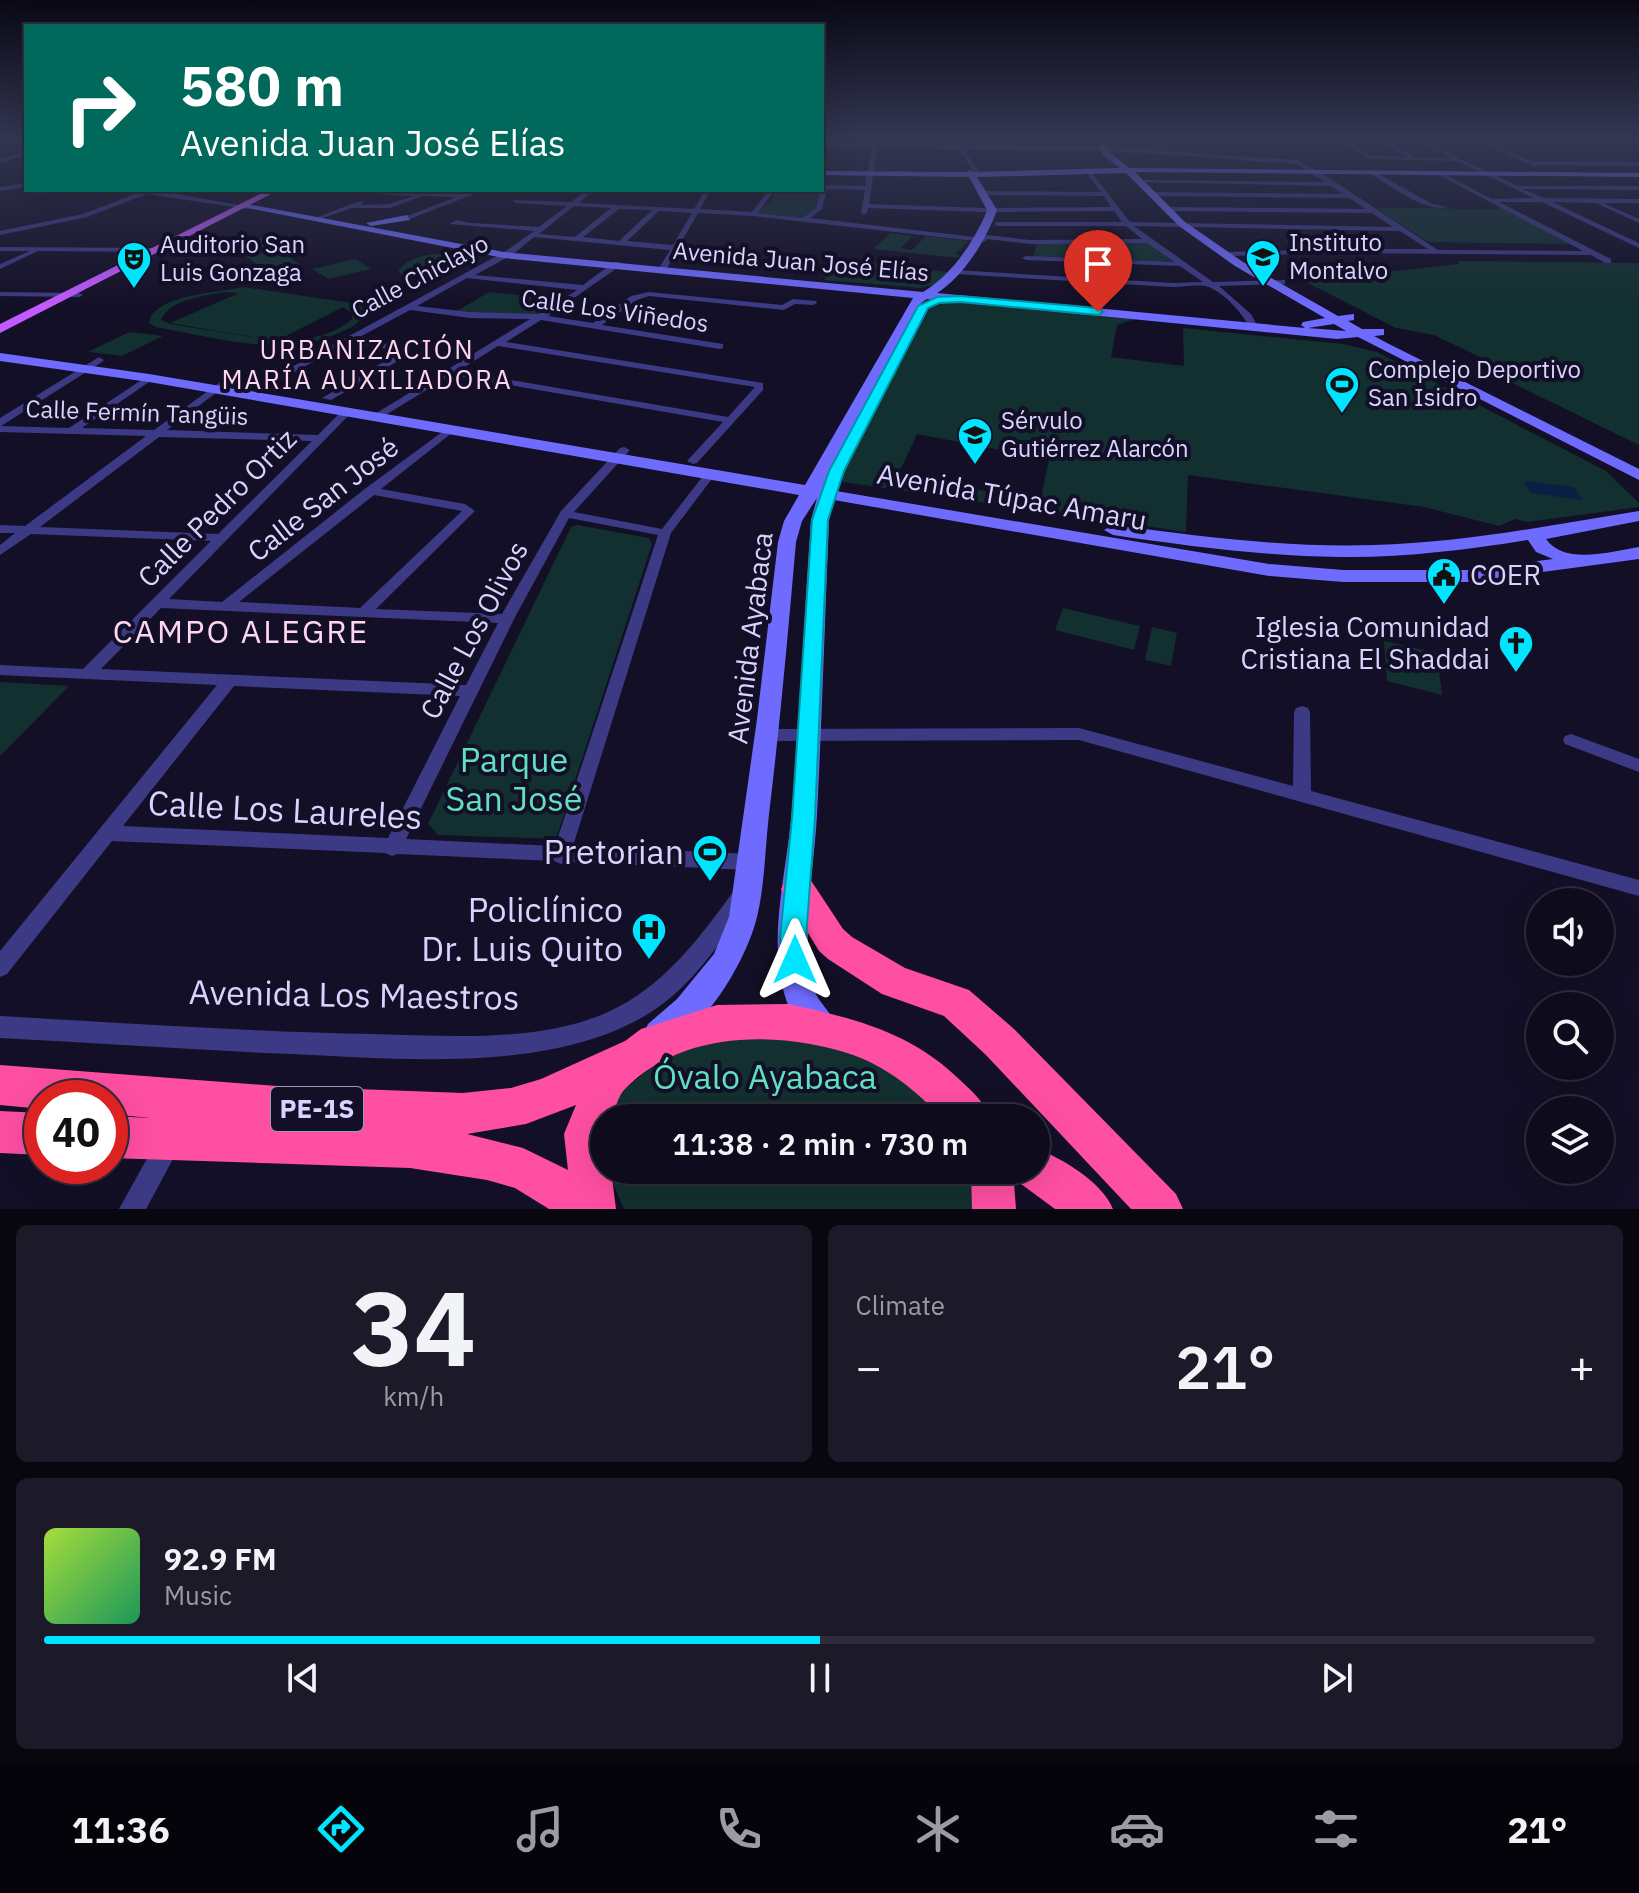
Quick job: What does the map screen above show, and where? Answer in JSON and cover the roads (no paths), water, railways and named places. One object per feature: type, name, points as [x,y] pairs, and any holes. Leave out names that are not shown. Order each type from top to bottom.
[{"type":"highway","points":[[798,889],[831,940],[840,948],[895,982],[956,1002],[1018,1060],[1161,1209]]},
{"type":"highway","name":"PE-1S","points":[[0,1085],[187,1101],[417,1114],[467,1113],[513,1107],[565,1091],[635,1053],[693,1029],[719,1024],[788,1021],[867,1039],[904,1058],[958,1104]]},
{"type":"highway","points":[[594,1209],[582,1158],[587,1117],[605,1080],[635,1053]]},
{"type":"highway","points":[[0,1132],[24,1133]]},
{"type":"highway","name":"PE-1S","points":[[128,1138],[422,1149],[475,1155],[550,1183],[583,1209]]},
{"type":"highway","points":[[1050,1179],[1091,1209]]},
{"type":"highway","points":[[993,1184],[994,1209]]},
{"type":"main road","points":[[0,329],[266,194]]},
{"type":"main road","points":[[0,337],[159,250]]},
{"type":"street","points":[[0,233],[74,219],[140,194]]},
{"type":"street","points":[[175,194],[248,204],[376,230],[472,194]]},
{"type":"street","points":[[355,207],[373,194]]},
{"type":"street","points":[[318,218],[355,207],[395,205],[422,194]]},
{"type":"street","points":[[446,194],[468,196]]},
{"type":"street","name":"Calle Chiclayo","points":[[260,387],[506,254],[585,194]]},
{"type":"street","points":[[663,269],[706,194]]},
{"type":"street","points":[[754,214],[769,194]]},
{"type":"street","points":[[805,219],[819,209],[822,194]]},
{"type":"street","points":[[853,225],[862,216],[868,194]]},
{"type":"street","points":[[951,194],[982,203],[1128,224],[1402,229]]},
{"type":"street","points":[[978,194],[982,203],[1030,242],[1150,241]]},
{"type":"street","points":[[515,201],[754,214],[928,234],[982,203],[1010,194]]},
{"type":"street","points":[[866,206],[944,209],[982,203],[1099,194]]},
{"type":"street","points":[[1105,194],[1128,224],[1178,264],[1234,299],[1254,325]]},
{"type":"street","points":[[1156,194],[1218,251],[1639,460]]},
{"type":"street","points":[[1333,194],[1353,196],[1435,251]]},
{"type":"street","points":[[1411,194],[1431,206],[1445,207],[1423,194]]},
{"type":"street","points":[[1479,194],[1608,261]]},
{"type":"street","points":[[1532,194],[1639,246]]},
{"type":"street","points":[[1490,200],[1639,201]]},
{"type":"street","points":[[1595,201],[1639,221]]},
{"type":"street","points":[[982,203],[1116,209]]},
{"type":"street","name":"Avenida Ayabaca","points":[[635,1053],[688,1009],[725,963],[743,917],[767,735],[787,542],[793,521],[821,487],[937,291],[982,203]]},
{"type":"street","points":[[577,239],[618,206]]},
{"type":"street","points":[[621,243],[658,208]]},
{"type":"street","points":[[928,234],[938,223],[944,209]]},
{"type":"street","points":[[1171,209],[1375,211]]},
{"type":"street","points":[[318,218],[376,230]]},
{"type":"street","points":[[349,223],[379,223],[407,218]]},
{"type":"street","points":[[467,224],[539,229]]},
{"type":"street","points":[[1187,225],[1362,335],[1639,475]]},
{"type":"street","name":"Avenida Juan José Elías","points":[[376,230],[506,254],[937,291],[1362,335],[1380,332]]},
{"type":"street","points":[[532,235],[677,248]]},
{"type":"street","points":[[1619,236],[1639,236]]},
{"type":"street","points":[[1020,277],[1030,242]]},
{"type":"street","points":[[0,267],[43,248]]},
{"type":"street","points":[[0,249],[159,250]]},
{"type":"street","points":[[1229,254],[1435,251],[1593,253]]},
{"type":"street","points":[[1026,258],[1178,264]]},
{"type":"street","points":[[382,413],[539,317],[615,265]]},
{"type":"street","points":[[466,276],[584,288]]},
{"type":"street","points":[[937,291],[1020,277],[1211,285],[1276,282]]},
{"type":"street","points":[[0,294],[79,295]]},
{"type":"street","points":[[596,325],[634,298],[649,294],[784,308],[793,301],[813,303]]},
{"type":"street","name":"Calle Los Viñedos","points":[[408,307],[470,315],[539,317],[720,346]]},
{"type":"street","name":"Avenida Juan José Elías","points":[[1254,325],[1304,325],[1350,317]]},
{"type":"street","points":[[327,398],[407,352],[407,349],[346,340]]},
{"type":"street","points":[[496,343],[757,383],[760,388],[693,461]]},
{"type":"street","name":"Avenida Túpac Amaru","points":[[0,350],[220,385],[347,412],[382,413],[620,454],[710,474],[821,487]]},
{"type":"street","name":"Avenida Túpac Amaru","points":[[0,357],[93,364],[149,378],[260,387],[327,398],[449,430],[693,461],[821,487],[1057,527],[1222,563],[1317,574],[1438,577],[1537,568],[1639,553]]},
{"type":"street","points":[[0,426],[93,364]]},
{"type":"street","points":[[449,372],[730,420]]},
{"type":"street","points":[[71,431],[149,378]]},
{"type":"street","points":[[0,551],[220,385]]},
{"type":"street","points":[[1487,398],[1509,395]]},
{"type":"street","name":"Calle Pedro Ortiz","points":[[88,673],[347,412]]},
{"type":"street","name":"Calle Fermín Tangüis","points":[[0,426],[320,438]]},
{"type":"street","name":"Calle San José","points":[[227,605],[449,430]]},
{"type":"street","name":"Calle Los Olivos","points":[[392,848],[507,619],[565,514],[620,454]]},
{"type":"street","points":[[561,856],[665,533],[710,474]]},
{"type":"street","name":"Avenida Ayabaca","points":[[821,487],[793,938],[796,982],[803,1004],[822,1027]]},
{"type":"street","points":[[364,612],[469,511],[370,491]]},
{"type":"street","points":[[565,514],[665,533]]},
{"type":"street","name":"Avenida Túpac Amaru","points":[[1057,527],[1229,546],[1304,551],[1387,550],[1498,538],[1639,516]]},
{"type":"street","points":[[0,529],[220,538]]},
{"type":"street","points":[[1543,531],[1536,538],[1543,548],[1584,562]]},
{"type":"street","points":[[1498,538],[1531,551],[1541,563],[1537,568]]},
{"type":"street","points":[[156,603],[507,619]]},
{"type":"street","points":[[0,670],[471,691]]},
{"type":"street","points":[[0,967],[230,680]]},
{"type":"street","points":[[1302,712],[1302,794]]},
{"type":"street","points":[[767,735],[1079,734],[1639,888]]},
{"type":"street","points":[[1571,740],[1639,766]]},
{"type":"street","name":"Calle Los Laureles","points":[[106,833],[561,856],[749,862]]},
{"type":"street","name":"Avenida Los Maestros","points":[[0,1027],[307,1044],[443,1046],[515,1044],[544,1039],[612,1021],[643,1005],[693,961],[745,891]]},
{"type":"street","points":[[132,1209],[172,1139]]},
{"type":"water","points":[[1524,481],[1574,487],[1582,500],[1531,493]]},
{"type":"place","name":"Instituto Montalvo","points":[[1263,288]]},
{"type":"place","name":"Auditorio San Luis Gonzaga","points":[[134,290]]},
{"type":"place","name":"Complejo Deportivo San Isidro","points":[[1342,415]]},
{"type":"place","name":"Sérvulo Gutiérrez Alarcón","points":[[975,466]]},
{"type":"place","name":"COER","points":[[1444,606]]},
{"type":"place","name":"Iglesia Comunidad Cristiana El Shaddai","points":[[1516,674]]},
{"type":"place","name":"Pretorian","points":[[710,883]]},
{"type":"place","name":"Policlínico Dr. Luis Quito","points":[[649,961]]},
{"type":"district","name":"URBANIZACIÓN MARÍA AUXILIADORA","points":[[367,365]]},
{"type":"district","name":"CAMPO ALEGRE","points":[[241,632]]},
{"type":"park label","name":"Parque San José","points":[[514,780]]},
{"type":"park label","name":"Óvalo Ayabaca","points":[[765,1077]]}]
